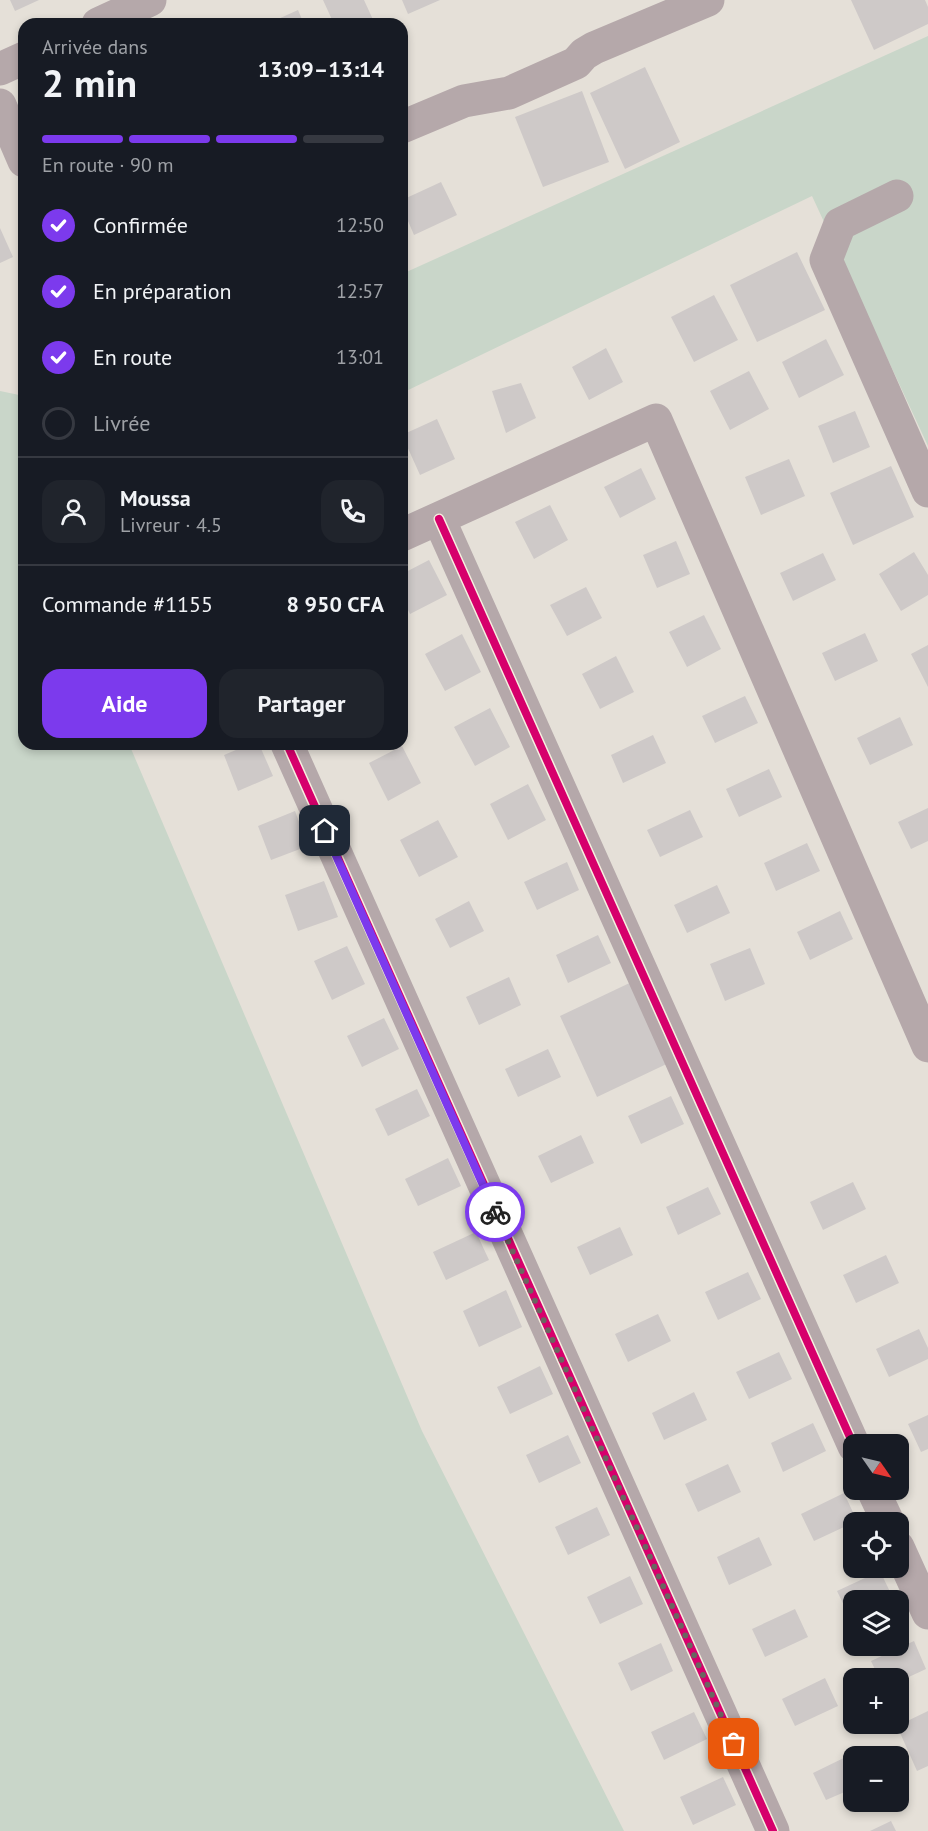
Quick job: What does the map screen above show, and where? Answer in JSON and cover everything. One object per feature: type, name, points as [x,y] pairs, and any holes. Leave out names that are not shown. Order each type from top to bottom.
[{"type":"street","points":[[111,18],[150,0]]},
{"type":"street","points":[[408,124],[464,100],[509,93],[576,63],[594,48],[708,0]]},
{"type":"street","points":[[0,69],[18,61]]},
{"type":"street","points":[[0,105],[18,147]]},
{"type":"street","points":[[897,196],[840,224],[826,260],[928,491]]},
{"type":"street","points":[[408,532],[656,420],[928,1046]]},
{"type":"street","points":[[439,519],[849,1434]]},
{"type":"street","points":[[289,750],[773,1831]]},
{"type":"street","points":[[909,1571],[928,1613]]},
{"type":"green space","points":[[928,36],[928,446],[812,196],[408,390],[408,271]]},
{"type":"green space","points":[[0,391],[18,395],[18,750],[132,750],[422,1431],[624,1831],[0,1831]]},
{"type":"building","points":[[10,0],[39,0],[15,11]]},
{"type":"building","points":[[323,0],[364,0],[372,18],[331,18]]},
{"type":"building","points":[[402,0],[440,0],[408,14]]},
{"type":"building","points":[[851,0],[925,0],[928,7],[928,24],[874,50]]},
{"type":"building","points":[[298,10],[301,18],[280,18]]},
{"type":"building","points":[[645,67],[680,142],[625,169],[590,93]]},
{"type":"building","points":[[582,91],[609,162],[543,187],[515,117]]},
{"type":"building","points":[[441,182],[457,215],[414,235],[408,221],[408,197]]},
{"type":"building","points":[[0,228],[13,257],[0,263]]},
{"type":"building","points":[[797,252],[825,310],[757,342],[730,285]]},
{"type":"building","points":[[714,295],[738,340],[694,362],[671,317]]},
{"type":"building","points":[[826,339],[844,375],[799,398],[782,362]]},
{"type":"building","points":[[606,348],[623,382],[589,400],[572,367]]},
{"type":"building","points":[[749,371],[769,409],[730,430],[710,391]]},
{"type":"building","points":[[521,383],[536,418],[506,433],[492,391]]},
{"type":"building","points":[[855,411],[870,447],[833,463],[818,426]]},
{"type":"building","points":[[437,419],[455,459],[420,475],[408,448],[408,432]]},
{"type":"building","points":[[789,459],[805,496],[761,515],[745,477]]},
{"type":"building","points":[[891,466],[914,517],[853,545],[830,493]]},
{"type":"building","points":[[641,468],[656,499],[620,518],[604,487]]},
{"type":"building","points":[[550,505],[568,540],[534,559],[515,522]]},
{"type":"building","points":[[676,541],[690,574],[657,588],[643,555]]},
{"type":"building","points":[[914,552],[928,575],[928,595],[901,611],[879,574]]},
{"type":"building","points":[[823,553],[836,580],[793,601],[780,573]]},
{"type":"building","points":[[429,560],[447,595],[410,614],[408,610],[408,571]]},
{"type":"building","points":[[586,587],[602,618],[567,636],[550,605]]},
{"type":"building","points":[[704,615],[721,649],[687,667],[669,632]]},
{"type":"building","points":[[865,633],[878,661],[835,681],[822,653]]},
{"type":"building","points":[[462,634],[481,672],[445,691],[425,654]]},
{"type":"building","points":[[928,645],[928,687],[911,654]]},
{"type":"building","points":[[616,656],[634,692],[600,709],[582,674]]},
{"type":"building","points":[[745,696],[758,723],[715,743],[702,716]]},
{"type":"building","points":[[490,708],[510,747],[475,766],[454,727]]},
{"type":"building","points":[[900,717],[913,745],[870,765],[857,738]]},
{"type":"building","points":[[653,735],[666,763],[623,783],[611,755]]},
{"type":"building","points":[[236,750],[262,750],[273,776],[238,791],[224,755]]},
{"type":"building","points":[[394,750],[404,750],[421,783],[388,801],[369,763]]},
{"type":"building","points":[[769,769],[782,797],[739,817],[726,789]]},
{"type":"building","points":[[528,784],[546,820],[508,840],[490,804]]},
{"type":"building","points":[[928,808],[928,841],[911,849],[898,822]]},
{"type":"building","points":[[690,810],[703,837],[660,857],[647,830]]},
{"type":"building","points":[[295,811],[308,846],[271,860],[258,826]]},
{"type":"building","points":[[438,820],[458,857],[419,877],[400,840]]},
{"type":"building","points":[[807,843],[820,871],[776,891],[764,863]]},
{"type":"building","points":[[567,862],[579,890],[537,910],[524,882]]},
{"type":"building","points":[[324,881],[338,917],[298,931],[285,895]]},
{"type":"building","points":[[717,885],[730,913],[687,933],[674,905]]},
{"type":"building","points":[[469,901],[484,931],[450,948],[435,919]]},
{"type":"building","points":[[840,911],[853,939],[810,960],[797,932]]},
{"type":"building","points":[[598,935],[611,963],[568,983],[556,955]]},
{"type":"building","points":[[347,946],[365,984],[332,1000],[314,961]]},
{"type":"building","points":[[750,948],[765,984],[725,1001],[710,964]]},
{"type":"building","points":[[509,977],[521,1005],[479,1025],[466,997]]},
{"type":"building","points":[[638,979],[675,1060],[597,1097],[560,1016]]},
{"type":"building","points":[[384,1018],[399,1049],[362,1067],[347,1036]]},
{"type":"building","points":[[548,1049],[561,1077],[518,1097],[505,1069]]},
{"type":"building","points":[[417,1089],[430,1116],[388,1136],[375,1109]]},
{"type":"building","points":[[671,1096],[684,1124],[641,1144],[628,1116]]},
{"type":"building","points":[[581,1135],[594,1163],[551,1183],[538,1156]]},
{"type":"building","points":[[448,1158],[461,1186],[418,1206],[405,1179]]},
{"type":"building","points":[[853,1182],[866,1209],[823,1230],[810,1202]]},
{"type":"building","points":[[708,1187],[721,1214],[678,1235],[666,1207]]},
{"type":"building","points":[[620,1227],[633,1255],[590,1275],[577,1247]]},
{"type":"building","points":[[476,1232],[489,1260],[446,1280],[433,1252]]},
{"type":"building","points":[[886,1255],[899,1283],[856,1303],[843,1275]]},
{"type":"building","points":[[748,1272],[761,1299],[718,1320],[705,1292]]},
{"type":"building","points":[[506,1290],[522,1327],[479,1347],[463,1311]]},
{"type":"building","points":[[658,1314],[671,1341],[628,1362],[615,1334]]},
{"type":"building","points":[[919,1329],[928,1348],[928,1359],[889,1377],[876,1349]]},
{"type":"building","points":[[779,1352],[792,1379],[749,1399],[736,1372]]},
{"type":"building","points":[[540,1366],[553,1394],[510,1414],[497,1387]]},
{"type":"building","points":[[694,1392],[707,1420],[664,1440],[652,1413]]},
{"type":"building","points":[[928,1415],[928,1449],[921,1452],[908,1424]]},
{"type":"building","points":[[813,1423],[826,1451],[783,1472],[771,1443]]},
{"type":"building","points":[[568,1435],[581,1463],[539,1483],[526,1455]]},
{"type":"building","points":[[728,1464],[741,1492],[698,1512],[685,1484]]},
{"type":"building","points":[[843,1493],[843,1500],[847,1500],[853,1512],[843,1512],[843,1528],[814,1541],[801,1514]]},
{"type":"building","points":[[597,1507],[610,1535],[568,1555],[555,1527]]},
{"type":"building","points":[[759,1537],[772,1565],[729,1585],[717,1557]]},
{"type":"building","points":[[630,1576],[643,1604],[600,1624],[587,1597]]},
{"type":"building","points":[[865,1578],[883,1578],[889,1590],[843,1590],[843,1603],[837,1591]]},
{"type":"building","points":[[795,1609],[808,1637],[765,1657],[752,1629]]},
{"type":"building","points":[[914,1641],[926,1669],[909,1677],[909,1668],[874,1668],[871,1661],[882,1656],[909,1656],[909,1643]]},
{"type":"building","points":[[661,1643],[673,1671],[631,1691],[618,1663]]},
{"type":"building","points":[[825,1678],[838,1706],[795,1726],[782,1699]]},
{"type":"building","points":[[928,1711],[928,1766],[917,1771],[909,1753],[909,1746],[906,1746],[901,1734],[909,1734],[909,1720]]},
{"type":"building","points":[[694,1712],[707,1739],[664,1760],[651,1732]]},
{"type":"building","points":[[843,1758],[843,1793],[826,1800],[813,1773]]},
{"type":"building","points":[[723,1777],[736,1805],[693,1825],[680,1797]]},
{"type":"building","points":[[891,1821],[896,1831],[870,1831]]},
{"type":"cycle path","points":[[439,519],[849,1434]]},
{"type":"cycle path","points":[[290,750],[773,1831]]},
{"type":"way so far","points":[[495,1212],[734,1744]]},
{"type":"route","points":[[325,831],[495,1212]]}]
